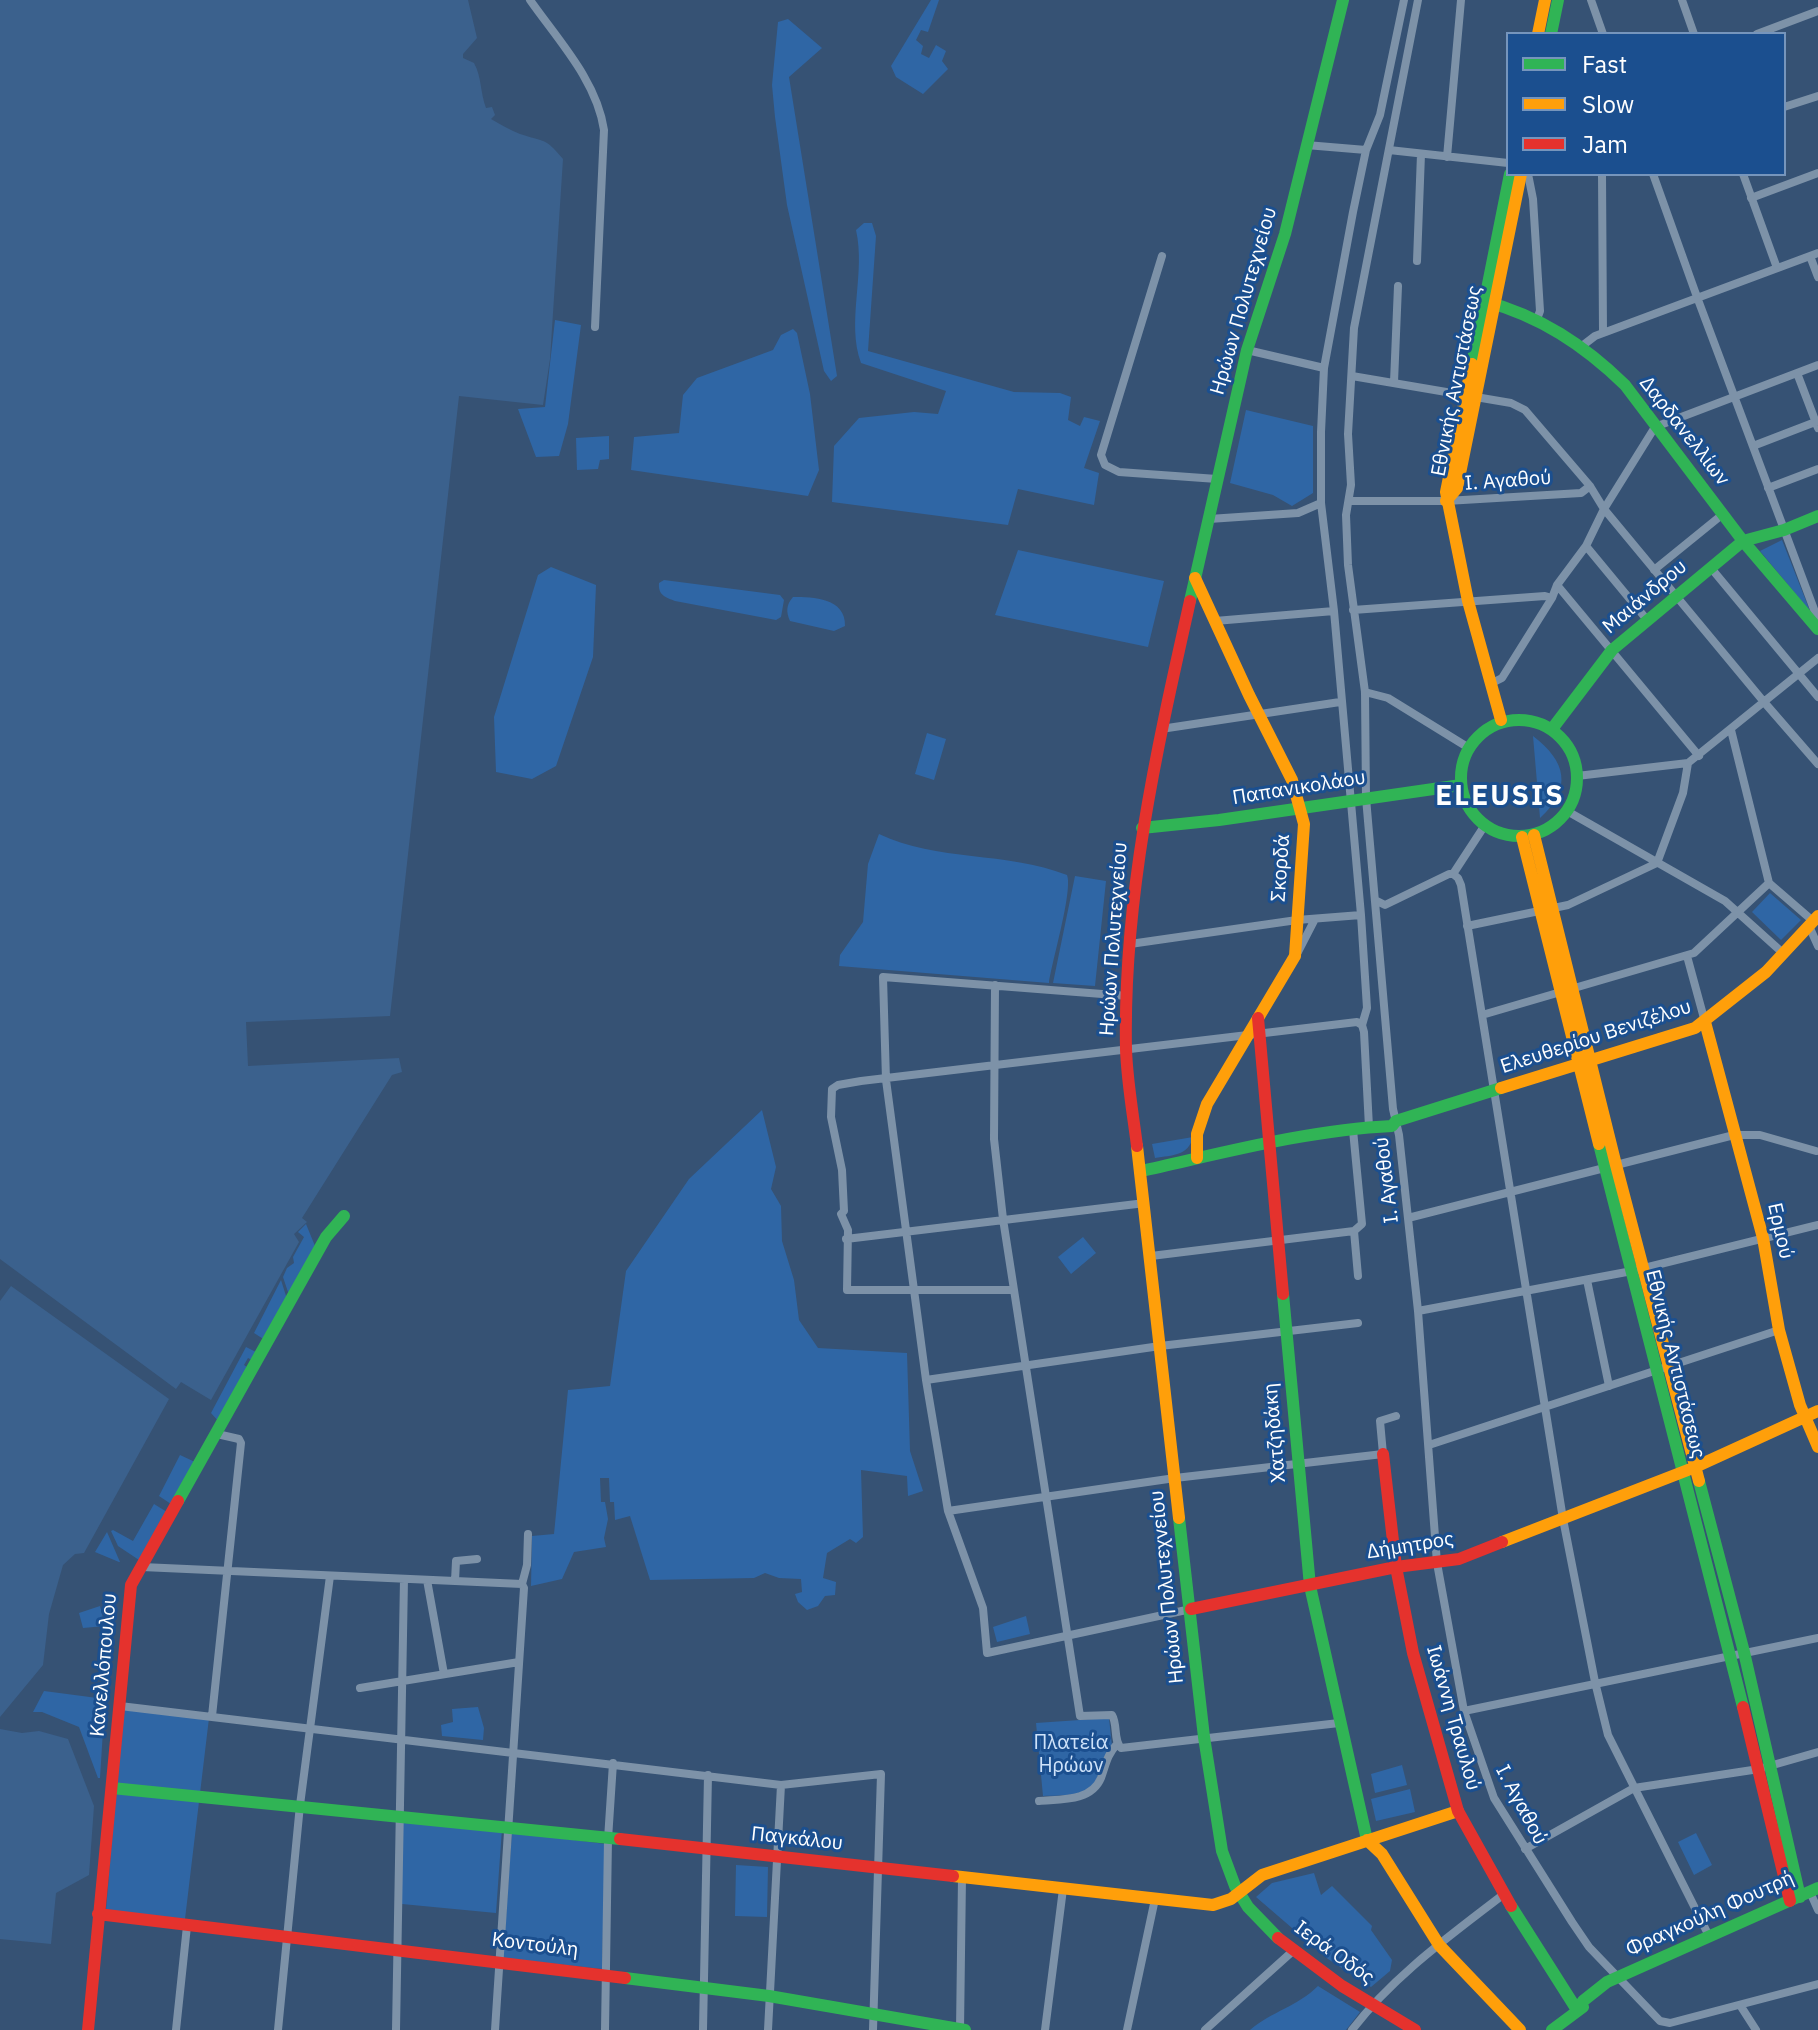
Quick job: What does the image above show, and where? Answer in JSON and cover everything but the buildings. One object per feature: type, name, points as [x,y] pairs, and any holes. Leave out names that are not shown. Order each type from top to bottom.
[{"type":"street","points":[[530,0],[586,81],[602,115],[604,130],[595,327]]},
{"type":"street","name":"Ηρώων Πολυτεχνείου","points":[[1240,1895],[1221,1848],[1204,1737],[1126,1050],[1130,944],[1142,828],[1217,479],[1247,350],[1285,234],[1343,0]]},
{"type":"street","points":[[1369,1127],[1362,1025],[1367,1008],[1361,915],[1334,611],[1321,503],[1324,368],[1366,150],[1380,115],[1404,0]]},
{"type":"street","points":[[1349,501],[1348,434],[1354,328],[1418,0]]},
{"type":"street","points":[[1447,157],[1461,0]]},
{"type":"street","points":[[1538,32],[1545,0]]},
{"type":"street","points":[[1551,32],[1558,0]]},
{"type":"street","points":[[1591,0],[1602,32]]},
{"type":"street","points":[[1682,0],[1693,32]]},
{"type":"street","points":[[1762,32],[1818,11]]},
{"type":"street","points":[[1786,106],[1818,96]]},
{"type":"street","points":[[1306,145],[1366,150]]},
{"type":"street","points":[[1389,150],[1506,163]]},
{"type":"street","points":[[1417,261],[1421,154]]},
{"type":"street","points":[[1751,198],[1818,173]]},
{"type":"street","name":"Εθνικής Αντιστάσεως","points":[[1446,501],[1450,468],[1470,396],[1510,176]]},
{"type":"street","name":"Εθνικής Αντιστάσεως","points":[[1488,302],[1520,176]]},
{"type":"street","points":[[1528,176],[1533,199],[1540,311],[1537,319]]},
{"type":"street","points":[[1602,176],[1603,332]]},
{"type":"street","points":[[1654,176],[1818,620]]},
{"type":"street","points":[[1744,176],[1777,268]]},
{"type":"street","points":[[1582,346],[1603,332],[1814,254],[1818,277]]},
{"type":"street","points":[[1162,256],[1101,455],[1105,465],[1119,472],[1217,479]]},
{"type":"street","points":[[1394,382],[1398,286]]},
{"type":"street","name":"Δαρδανελλίων","points":[[1488,302],[1520,310],[1582,346],[1647,410],[1655,427],[1743,541],[1818,629]]},
{"type":"street","points":[[1247,350],[1324,368]]},
{"type":"street","points":[[1490,684],[1502,678],[1557,585],[1586,546],[1604,509],[1655,427],[1818,365]]},
{"type":"street","points":[[1753,446],[1817,424],[1797,373]]},
{"type":"street","points":[[1352,376],[1511,403],[1525,410],[1590,486],[1604,509],[1654,570],[1818,764]]},
{"type":"street","points":[[1768,488],[1818,469]]},
{"type":"street","name":"Ι. Αγαθού","points":[[1590,486],[1581,493],[1446,501],[1349,501],[1346,515],[1353,610],[1365,692],[1366,798],[1396,1121],[1418,1311],[1437,1563],[1464,1711],[1488,1783],[1525,1849],[1580,1935],[1660,2021],[1674,2022],[1740,2005]]},
{"type":"street","points":[[1446,501],[1468,601],[1501,720]]},
{"type":"street","points":[[1209,519],[1298,513],[1321,503]]},
{"type":"street","points":[[1654,570],[1723,514]]},
{"type":"street","points":[[1743,541],[1818,517]]},
{"type":"street","name":"Μαιάνδρου","points":[[1552,729],[1612,650],[1743,541]]},
{"type":"street","points":[[1586,546],[1648,621]]},
{"type":"street","points":[[1711,568],[1818,697]]},
{"type":"street","name":"Σκορδά","points":[[1195,578],[1257,714],[1297,790],[1304,824],[1295,956],[1258,1018],[1253,1034],[1207,1104],[1197,1134],[1197,1158]]},
{"type":"street","points":[[1557,585],[1699,756]]},
{"type":"street","points":[[1353,610],[1545,596],[1552,598]]},
{"type":"street","points":[[1215,621],[1334,611]]},
{"type":"street","points":[[1577,776],[1688,763],[1818,658]]},
{"type":"street","points":[[1365,692],[1388,698],[1469,748]]},
{"type":"street","points":[[1161,729],[1340,702]]},
{"type":"street","points":[[1523,719],[1552,729],[1568,746],[1575,762],[1575,796],[1567,811],[1554,825],[1528,836],[1507,835],[1485,825],[1466,802],[1461,785],[1462,765],[1469,748],[1478,736],[1501,720],[1523,719]]},
{"type":"street","points":[[1731,730],[1769,883],[1813,921],[1818,946]]},
{"type":"street","points":[[1467,926],[1568,905],[1657,863],[1683,793],[1688,763]]},
{"type":"street","name":"Παπανικολάου","points":[[1142,828],[1461,785]]},
{"type":"street","points":[[1567,811],[1725,901],[1784,954]]},
{"type":"street","points":[[1375,900],[1385,905],[1453,874],[1485,825]]},
{"type":"street","name":"Εθνικής Αντιστάσεως","points":[[1528,836],[1688,1470],[1729,1656],[1804,1894]]},
{"type":"street","points":[[1453,874],[1461,885],[1508,1192],[1563,1519],[1595,1682],[1608,1735],[1709,1936]]},
{"type":"street","points":[[1482,1015],[1694,953],[1769,883]]},
{"type":"street","points":[[1130,944],[1297,920],[1361,915]]},
{"type":"street","points":[[1295,956],[1315,919]]},
{"type":"street","name":"Ελευθερίου Βενιζέλου","points":[[1141,1171],[1269,1143],[1392,1126],[1396,1121],[1585,1063],[1705,1022],[1784,954],[1813,921]]},
{"type":"street","points":[[1687,956],[1705,1022]]},
{"type":"street","points":[[1128,996],[883,977],[886,1080],[913,1290],[948,1511],[1175,1478],[1383,1454],[1380,1421],[1396,1416]]},
{"type":"street","points":[[995,985],[994,1139],[1003,1219],[1080,1716],[1112,1715],[1117,1744],[1121,1748],[1339,1723]]},
{"type":"street","points":[[1014,1290],[847,1290],[848,1230],[841,1214],[844,1211],[842,1170],[831,1117],[832,1089],[838,1085],[1348,1022],[1362,1025]]},
{"type":"street","name":"Ερμού","points":[[1705,1022],[1763,1238],[1779,1330],[1805,1417],[1818,1447]]},
{"type":"street","name":"Χατζηδάκη","points":[[1253,1034],[1269,1143],[1310,1586],[1367,1840]]},
{"type":"street","points":[[1151,1256],[1354,1231],[1362,1224],[1353,1130]]},
{"type":"street","points":[[1408,1218],[1734,1135],[1760,1135],[1817,1153]]},
{"type":"street","points":[[846,1239],[1145,1203]]},
{"type":"street","name":"Κανελλόπουλου","points":[[88,2030],[131,1585],[326,1237],[344,1216]]},
{"type":"street","points":[[1418,1311],[1638,1270],[1818,1225]]},
{"type":"street","points":[[1354,1231],[1358,1276]]},
{"type":"street","points":[[1587,1280],[1609,1386]]},
{"type":"street","points":[[926,1380],[1160,1346],[1358,1323]]},
{"type":"street","points":[[1429,1445],[1779,1330]]},
{"type":"street","name":"Δήμητρος","points":[[948,1511],[983,1608],[987,1653],[1066,1634],[1483,1552],[1688,1470],[1818,1411]]},
{"type":"street","points":[[212,1716],[241,1443],[239,1439],[217,1434]]},
{"type":"street","name":"Ιωάννη Τραυλού","points":[[1383,1454],[1396,1567],[1413,1653],[1458,1811],[1504,1894],[1577,2010]]},
{"type":"street","name":"Εθνικής Αντιστάσεως","points":[[1688,1470],[1744,1652],[1766,1768]]},
{"type":"street","points":[[495,2030],[522,1584],[527,1565],[528,1534]]},
{"type":"street","points":[[455,1581],[456,1561],[477,1559]]},
{"type":"street","points":[[142,1567],[522,1584]]},
{"type":"street","points":[[278,2030],[300,1805],[330,1576]]},
{"type":"street","points":[[396,2030],[404,1579]]},
{"type":"street","points":[[427,1580],[444,1674]]},
{"type":"street","points":[[1464,1711],[1818,1638]]},
{"type":"street","points":[[360,1688],[519,1662]]},
{"type":"street","points":[[120,1706],[781,1785],[881,1774],[873,2030]]},
{"type":"street","points":[[1039,1801],[1083,1796],[1100,1781],[1106,1756],[1117,1744]]},
{"type":"street","points":[[1525,1849],[1634,1788],[1766,1768],[1818,1752]]},
{"type":"street","points":[[605,2030],[608,1839],[613,1763]]},
{"type":"street","points":[[703,2030],[708,1775]]},
{"type":"street","points":[[768,2030],[781,1785]]},
{"type":"street","name":"Παγκάλου","points":[[112,1788],[508,1826],[1213,1905],[1240,1895],[1249,1883],[1262,1875],[1458,1811]]},
{"type":"street","points":[[1367,1840],[1382,1854],[1439,1945],[1520,2030]]},
{"type":"street","points":[[961,2030],[962,1877]]},
{"type":"street","points":[[1045,2030],[1063,1889]]},
{"type":"street","points":[[1352,2030],[1372,2004],[1439,1945],[1504,1894]]},
{"type":"street","points":[[1804,1894],[1818,1910]]},
{"type":"street","name":"Φραγκούλη Φουτρή","points":[[1552,2030],[1618,1976],[1804,1894]]},
{"type":"street","name":"Ιερά Οδός","points":[[1240,1895],[1265,1925],[1294,1950],[1415,2030]]},
{"type":"street","points":[[1127,2030],[1155,1899]]},
{"type":"street","name":"Κοντούλη","points":[[98,1914],[607,1974],[769,1996],[961,2030]]},
{"type":"street","points":[[176,2030],[187,1926]]},
{"type":"street","points":[[1205,2030],[1294,1950]]},
{"type":"street","points":[[1756,2030],[1740,2005],[1818,1984]]},
{"type":"green space","points":[[931,0],[939,0],[928,32],[921,30],[916,40],[923,46],[921,54],[929,58],[936,45],[946,51],[942,61],[948,69],[923,94],[896,77],[891,66]]},
{"type":"green space","points":[[788,19],[822,48],[789,77],[837,376],[831,381],[824,371],[787,205],[775,117],[772,85],[778,22]]},
{"type":"green space","points":[[864,223],[872,223],[876,236],[868,351],[1014,392],[1060,393],[1071,397],[1068,420],[1080,426],[1084,417],[1100,421],[1084,468],[1099,473],[1094,505],[1018,489],[1008,525],[832,502],[834,446],[859,418],[914,412],[938,414],[946,391],[861,363],[855,331],[859,263],[856,230]]},
{"type":"green space","points":[[555,320],[581,325],[568,424],[559,456],[536,457],[518,409],[545,407]]},
{"type":"green space","points":[[793,329],[797,333],[810,394],[819,470],[808,496],[631,470],[634,437],[679,433],[683,395],[697,378],[773,350],[781,335]]},
{"type":"green space","points":[[1246,410],[1313,426],[1313,493],[1292,506],[1273,495],[1230,483]]},
{"type":"green space","points":[[609,436],[609,459],[600,460],[598,469],[577,470],[576,438]]},
{"type":"green space","points":[[1782,540],[1810,611],[1760,551]]},
{"type":"green space","points":[[1018,550],[1164,581],[1148,647],[995,615]]},
{"type":"green space","points":[[551,567],[596,585],[593,657],[556,766],[532,779],[496,772],[494,717],[538,575]]},
{"type":"green space","points":[[664,580],[780,595],[784,600],[781,617],[776,620],[675,601],[661,593],[659,583]]},
{"type":"green space","points":[[793,597],[827,601],[840,610],[845,626],[834,631],[790,621],[787,609]]},
{"type":"green space","points":[[927,733],[946,739],[934,780],[915,774]]},
{"type":"green space","points":[[1533,736],[1553,755],[1561,775],[1557,796],[1540,818]]},
{"type":"green space","points":[[879,834],[924,849],[1020,862],[1067,875],[1065,910],[1049,983],[839,966],[840,955],[863,922],[868,864]]},
{"type":"green space","points":[[1075,876],[1106,881],[1095,986],[1053,983]]},
{"type":"green space","points":[[1770,893],[1801,920],[1781,940],[1752,912]]},
{"type":"green space","points":[[762,1110],[776,1167],[771,1189],[781,1206],[782,1241],[794,1280],[799,1320],[818,1348],[907,1353],[910,1451],[923,1491],[908,1496],[907,1476],[861,1470],[863,1537],[856,1543],[850,1539],[827,1553],[823,1578],[836,1582],[835,1595],[825,1596],[818,1606],[807,1610],[795,1594],[802,1592],[801,1579],[779,1578],[765,1573],[754,1578],[650,1580],[630,1516],[615,1520],[614,1502],[610,1502],[609,1478],[600,1478],[601,1502],[605,1502],[608,1519],[604,1538],[606,1547],[574,1552],[562,1579],[531,1586],[532,1536],[554,1534],[568,1390],[610,1386],[626,1271],[689,1179]]},
{"type":"green space","points":[[1193,1137],[1184,1151],[1155,1158],[1152,1144]]},
{"type":"green space","points":[[306,1224],[315,1246],[289,1295],[283,1277],[287,1268],[294,1263],[293,1257],[304,1237],[298,1232]]},
{"type":"green space","points":[[1083,1237],[1096,1253],[1071,1274],[1058,1257]]},
{"type":"green space","points":[[281,1280],[287,1299],[265,1340],[254,1333]]},
{"type":"green space","points":[[246,1347],[256,1352],[252,1360],[248,1358],[244,1365],[247,1367],[219,1422],[211,1413]]},
{"type":"green space","points":[[180,1455],[195,1462],[171,1504],[159,1496]]},
{"type":"green space","points":[[154,1504],[167,1512],[139,1560],[118,1546],[111,1531],[133,1541]]},
{"type":"green space","points":[[107,1532],[120,1562],[95,1552]]},
{"type":"green space","points":[[100,1606],[105,1626],[83,1628],[79,1613]]},
{"type":"green space","points":[[1026,1616],[1030,1634],[997,1642],[993,1627]]},
{"type":"green space","points":[[44,1691],[105,1699],[100,1778],[79,1727],[42,1712],[33,1712]]},
{"type":"green space","points":[[478,1707],[484,1728],[483,1740],[442,1736],[441,1725],[453,1722],[452,1709]]},
{"type":"green space","points":[[123,1710],[209,1718],[185,1919],[106,1910]]},
{"type":"green space","name":"Πλατεία Ηρώων","points":[[1109,1718],[1112,1746],[1089,1788],[1075,1794],[1043,1796],[1036,1723]]},
{"type":"green space","points":[[1402,1765],[1407,1785],[1375,1793],[1371,1774]]},
{"type":"green space","points":[[1410,1789],[1415,1812],[1376,1821],[1371,1799]]},
{"type":"green space","points":[[402,1820],[502,1829],[496,1913],[402,1904]]},
{"type":"green space","points":[[512,1832],[605,1844],[602,1969],[503,1958]]},
{"type":"green space","points":[[1696,1833],[1712,1865],[1694,1875],[1678,1842]]},
{"type":"green space","points":[[736,1865],[768,1867],[767,1917],[735,1916]]},
{"type":"green space","points":[[1314,1873],[1321,1895],[1332,1886],[1372,1926],[1371,1930],[1392,1960],[1390,1971],[1371,1987],[1328,1959],[1256,1897],[1272,1883]]},
{"type":"green space","points":[[1318,1986],[1360,2012],[1346,2030],[1250,2030],[1302,1999]]},
{"type":"shaded area","points":[[0,0],[468,0],[477,38],[463,58],[474,63],[477,69],[486,108],[492,107],[495,115],[491,119],[520,134],[544,141],[563,159],[550,359],[543,405],[459,396],[390,1016],[246,1022],[248,1066],[399,1058],[402,1072],[392,1075],[302,1218],[307,1222],[294,1234],[299,1242],[211,1400],[181,1382],[176,1389],[0,1259]]},
{"type":"shaded area","points":[[11,1286],[169,1399],[84,1553],[75,1554],[63,1565],[49,1614],[43,1665],[0,1717],[0,1301]]},
{"type":"shaded area","points":[[0,1729],[22,1733],[39,1731],[68,1739],[94,1806],[89,1875],[56,1893],[51,1944],[0,1939]]},
{"type":"traffic: fast","points":[[1190,601],[1247,350],[1285,234],[1343,0]]},
{"type":"traffic: fast","points":[[1551,32],[1558,0]]},
{"type":"traffic: fast","points":[[1472,364],[1510,176]]},
{"type":"traffic: fast","points":[[1484,301],[1524,315],[1560,334],[1594,357],[1625,385],[1743,541],[1818,629]]},
{"type":"traffic: fast","points":[[1552,729],[1612,650],[1743,541],[1784,530],[1818,516]]},
{"type":"traffic: fast","points":[[1519,720],[1541,724],[1560,737],[1573,756],[1577,778],[1573,800],[1560,819],[1541,832],[1519,836],[1497,832],[1478,819],[1465,800],[1461,778],[1465,756],[1478,737],[1497,724],[1519,720]]},
{"type":"traffic: fast","points":[[1142,828],[1461,785]]},
{"type":"traffic: fast","points":[[1141,1171],[1297,1137],[1392,1126],[1396,1121],[1501,1088]]},
{"type":"traffic: fast","points":[[1599,1144],[1743,1707]]},
{"type":"traffic: fast","points":[[178,1501],[326,1237],[344,1216]]},
{"type":"traffic: fast","points":[[1283,1294],[1310,1586],[1367,1840]]},
{"type":"traffic: fast","points":[[1699,1481],[1744,1652],[1800,1897]]},
{"type":"traffic: fast","points":[[1179,1518],[1204,1737],[1222,1851],[1235,1886],[1248,1907],[1278,1938]]},
{"type":"traffic: fast","points":[[112,1788],[620,1839]]},
{"type":"traffic: fast","points":[[1577,2010],[1583,2001],[1607,1982],[1818,1888]]},
{"type":"traffic: fast","points":[[1511,1906],[1577,2010]]},
{"type":"traffic: fast","points":[[625,1978],[769,1996],[965,2030]]},
{"type":"traffic: fast","points":[[1552,2030],[1583,2007]]},
{"type":"traffic: slow","points":[[1538,32],[1545,0]]},
{"type":"traffic: slow","points":[[1446,501],[1457,488],[1521,176]]},
{"type":"traffic: slow","points":[[1472,364],[1446,492],[1468,601],[1501,720]]},
{"type":"traffic: slow","points":[[1195,578],[1292,780],[1304,824],[1295,956],[1207,1104],[1197,1134],[1197,1158]]},
{"type":"traffic: slow","points":[[1534,835],[1699,1481]]},
{"type":"traffic: slow","points":[[1522,837],[1599,1144]]},
{"type":"traffic: slow","points":[[1501,1088],[1695,1028],[1766,972],[1818,916]]},
{"type":"traffic: slow","points":[[1705,1022],[1763,1238],[1779,1330],[1800,1405],[1818,1447]]},
{"type":"traffic: slow","points":[[1137,1146],[1179,1518]]},
{"type":"traffic: slow","points":[[1502,1542],[1693,1468],[1818,1411]]},
{"type":"traffic: slow","points":[[953,1876],[1213,1905],[1231,1899],[1262,1875],[1458,1811]]},
{"type":"traffic: slow","points":[[1367,1840],[1382,1854],[1439,1945],[1520,2030]]},
{"type":"traffic: jam","points":[[1137,1146],[1126,1049],[1130,936],[1154,767],[1190,601]]},
{"type":"traffic: jam","points":[[1258,1018],[1283,1294]]},
{"type":"traffic: jam","points":[[1383,1454],[1396,1567],[1413,1653],[1458,1811],[1511,1906]]},
{"type":"traffic: jam","points":[[88,2030],[131,1585],[178,1501]]},
{"type":"traffic: jam","points":[[1191,1609],[1396,1567],[1459,1559],[1502,1542]]},
{"type":"traffic: jam","points":[[1743,1707],[1790,1901]]},
{"type":"traffic: jam","points":[[620,1839],[953,1876]]},
{"type":"traffic: jam","points":[[98,1914],[625,1978]]},
{"type":"traffic: jam","points":[[1278,1938],[1342,1986],[1415,2030]]},
{"type":"district","name":"ELEUSIS","points":[[1500,797]]}]
